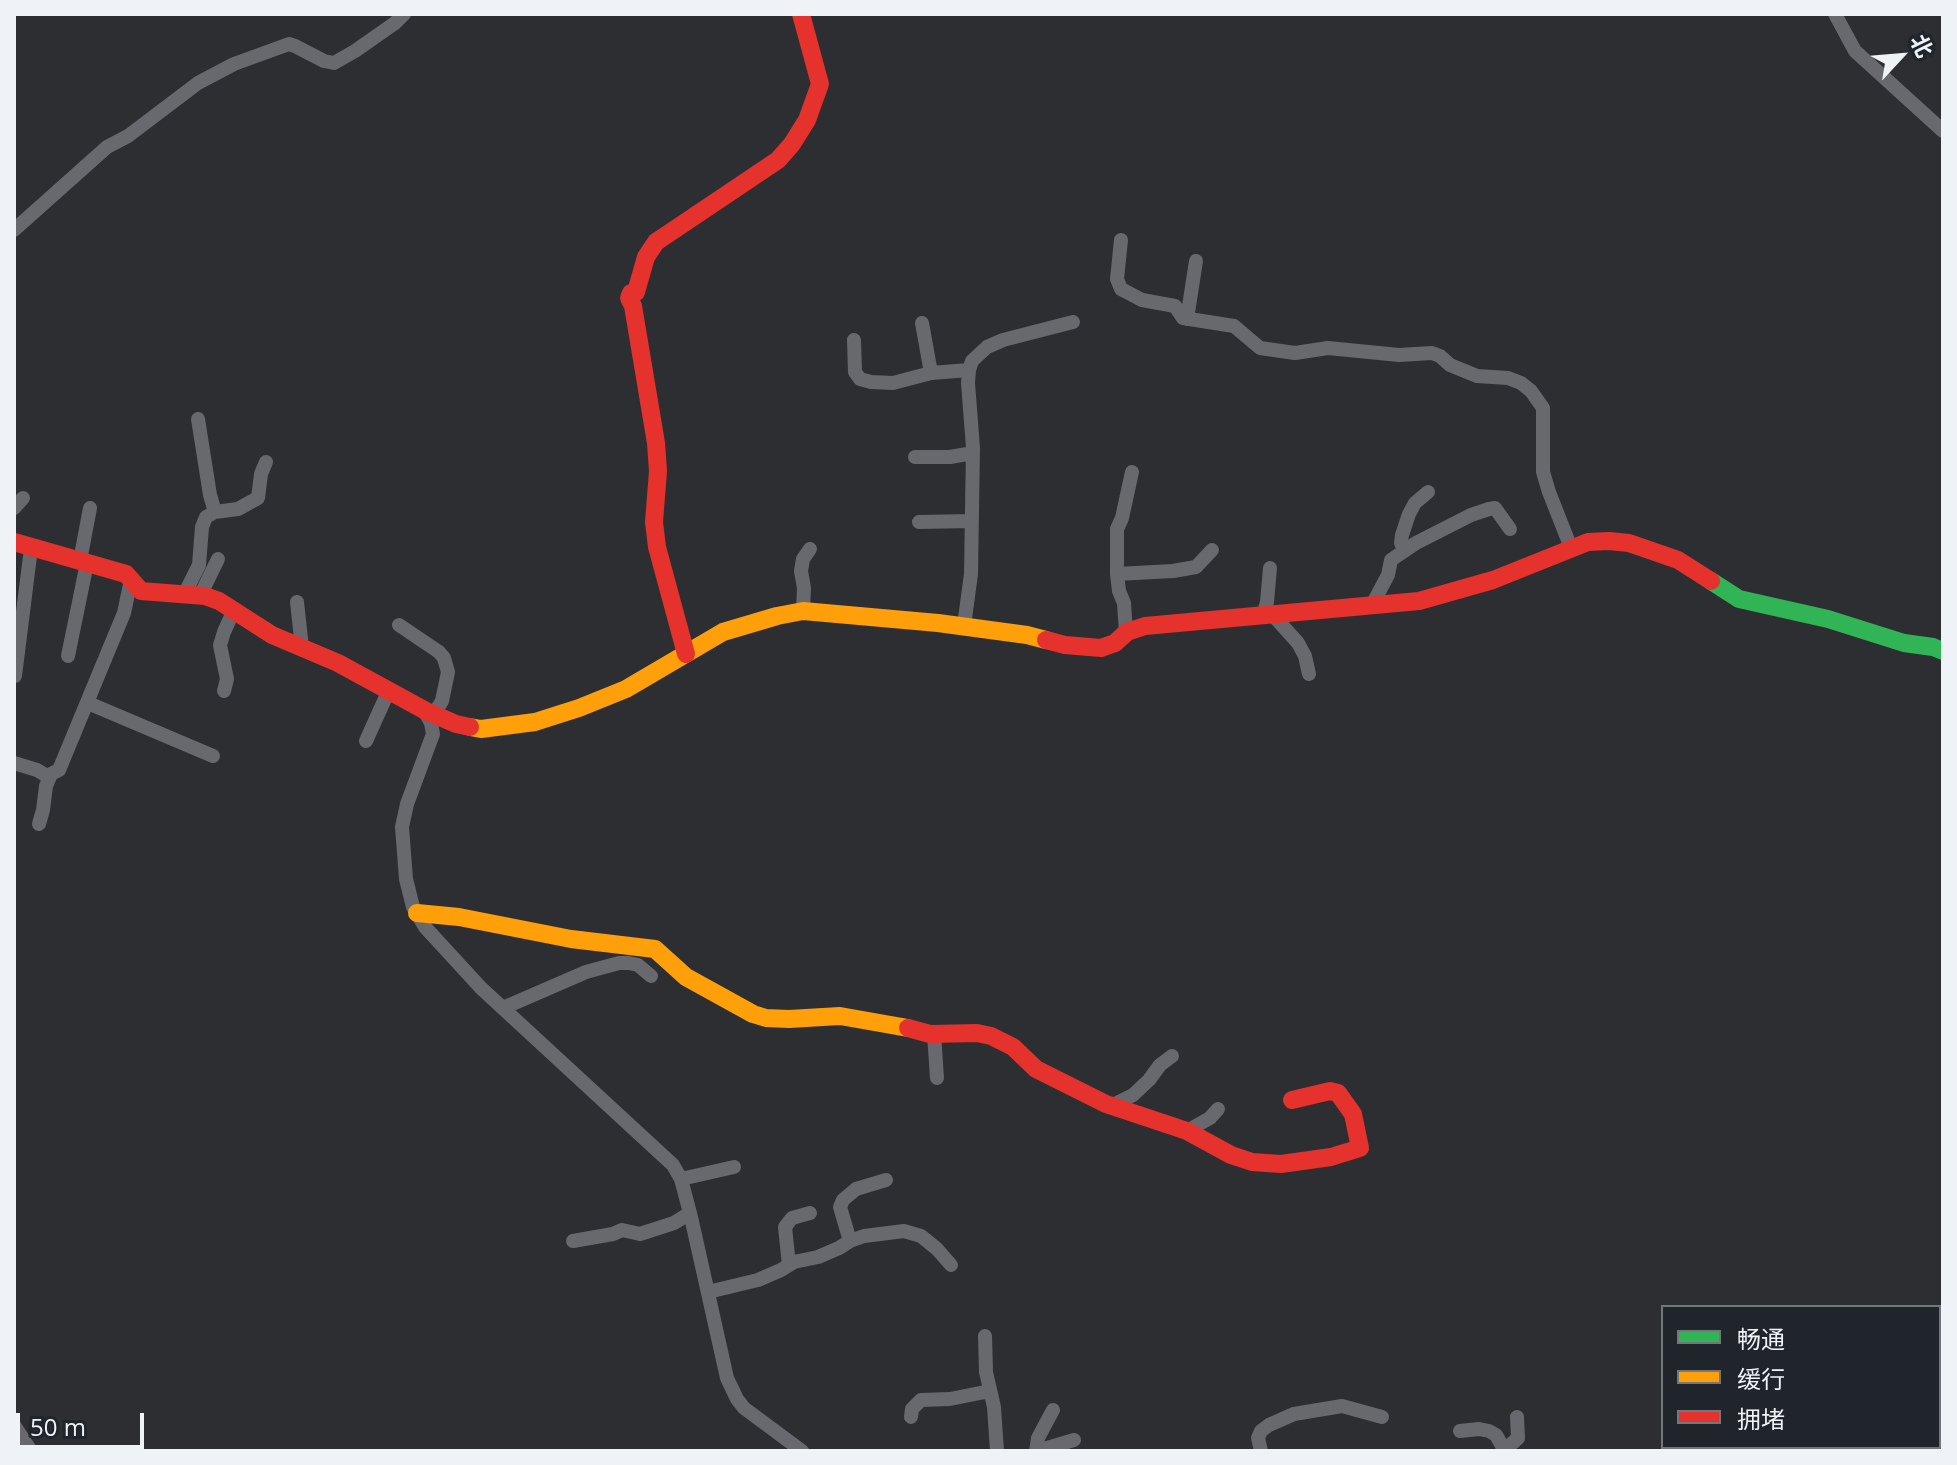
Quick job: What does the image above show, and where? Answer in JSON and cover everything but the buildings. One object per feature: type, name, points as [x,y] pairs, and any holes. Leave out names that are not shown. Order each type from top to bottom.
[{"type":"street","points":[[14,230],[99,153],[128,136],[198,83],[234,64],[289,44],[334,63],[404,14]]},
{"type":"street","points":[[686,654],[657,547],[654,522],[658,471],[655,429],[629,298],[631,293],[636,292],[646,257],[656,242],[778,160],[807,120],[820,84],[801,14]]},
{"type":"street","points":[[1835,14],[1855,51],[1943,131]]},
{"type":"street","points":[[1121,240],[1117,279],[1121,289],[1142,300],[1175,306],[1183,318],[1234,326],[1260,348],[1295,353],[1328,348],[1399,355],[1432,353],[1450,365],[1477,376],[1508,378],[1521,383],[1543,408],[1543,472],[1571,548]]},
{"type":"street","points":[[1187,319],[1196,261]]},
{"type":"street","points":[[964,626],[971,574],[973,453],[968,393],[972,361],[987,347],[1003,340],[1073,322]]},
{"type":"street","points":[[922,323],[931,373]]},
{"type":"street","points":[[854,340],[855,372],[860,379],[871,382],[893,383],[931,373],[969,370]]},
{"type":"street","points":[[198,419],[215,512]]},
{"type":"street","points":[[915,457],[950,457],[973,453]]},
{"type":"street","points":[[192,595],[206,517],[215,512],[238,509],[258,498],[266,462]]},
{"type":"street","points":[[1126,633],[1124,603],[1117,574],[1117,529],[1132,472]]},
{"type":"street","points":[[1405,550],[1401,543],[1409,514],[1415,503],[1428,492]]},
{"type":"street","points":[[68,656],[90,508]]},
{"type":"street","points":[[1372,605],[1388,575],[1391,560],[1405,550],[1471,515],[1489,509],[1495,508],[1510,529]]},
{"type":"street","points":[[919,522],[971,521]]},
{"type":"street","points":[[15,676],[22,545],[126,574],[141,591],[192,595],[219,601],[272,635],[338,663],[429,712],[456,724],[481,729],[535,722],[579,708],[626,689],[723,632],[803,611],[964,626],[1027,635],[1065,645],[1101,648],[1145,626],[1419,601],[1493,580],[1571,548],[1598,541],[1629,543],[1678,560],[1739,599],[1828,619],[1904,643],[1942,646]]},
{"type":"street","points":[[803,611],[801,571],[803,559],[810,549]]},
{"type":"street","points":[[1117,574],[1196,567],[1212,550]]},
{"type":"street","points":[[192,595],[218,559]]},
{"type":"street","points":[[1270,568],[1268,614],[1298,643],[1309,674]]},
{"type":"street","points":[[14,763],[47,776],[59,770],[124,613],[131,580]]},
{"type":"street","points":[[297,602],[302,648]]},
{"type":"street","points":[[224,691],[227,679],[220,645],[234,610]]},
{"type":"street","points":[[399,625],[444,658],[448,672],[442,701],[429,712]]},
{"type":"street","points":[[366,741],[389,690]]},
{"type":"street","points":[[88,703],[213,756]]},
{"type":"street","points":[[429,712],[433,734],[407,804],[402,827],[406,879],[413,907],[433,936],[481,988],[673,1165],[681,1179],[690,1213],[724,1369],[737,1399],[802,1451]]},
{"type":"street","points":[[39,824],[51,774]]},
{"type":"street","points":[[417,913],[459,917],[571,939],[655,949],[686,977],[766,1018],[840,1016],[934,1034],[977,1033],[1003,1040],[1036,1069],[1111,1106],[1187,1131],[1231,1155],[1252,1162],[1281,1164],[1331,1157],[1360,1148],[1353,1114],[1338,1093],[1330,1091],[1292,1100]]},
{"type":"street","points":[[503,1008],[586,972],[619,963],[638,965],[651,976]]},
{"type":"street","points":[[934,1034],[937,1078]]},
{"type":"street","points":[[1111,1106],[1133,1095],[1172,1056]]},
{"type":"street","points":[[1187,1131],[1210,1118],[1218,1109]]},
{"type":"street","points":[[681,1179],[734,1167]]},
{"type":"street","points":[[850,1241],[840,1207],[843,1200],[856,1189],[886,1180]]},
{"type":"street","points":[[573,1241],[622,1230],[640,1234],[674,1223],[690,1213]]},
{"type":"street","points":[[789,1265],[785,1227],[792,1218],[810,1213]]},
{"type":"street","points":[[708,1292],[758,1280],[794,1262],[818,1257],[864,1236],[904,1231],[921,1236],[951,1265]]},
{"type":"street","points":[[985,1336],[986,1372],[997,1451]]},
{"type":"street","points":[[911,1417],[912,1409],[921,1400],[950,1399],[990,1391]]},
{"type":"street","points":[[1261,1451],[1258,1438],[1261,1431],[1294,1414],[1342,1406],[1382,1417]]},
{"type":"street","points":[[1053,1410],[1038,1438],[1036,1451],[1074,1440]]},
{"type":"street","points":[[1460,1431],[1489,1431],[1496,1435],[1505,1451],[1518,1438],[1517,1417]]},
{"type":"street","points":[[14,1425],[31,1451]]},
{"type":"traffic: fast","points":[[1711,581],[1739,599],[1828,619],[1904,643],[1943,651]]},
{"type":"traffic: slow","points":[[470,727],[481,729],[535,722],[579,708],[626,689],[723,632],[803,611],[938,623],[1046,640]]},
{"type":"traffic: slow","points":[[417,913],[459,917],[571,939],[655,949],[686,977],[766,1018],[840,1016],[908,1028]]},
{"type":"traffic: jam","points":[[686,654],[657,547],[654,522],[658,471],[656,443],[633,306],[629,298],[631,293],[636,292],[646,257],[656,242],[778,160],[807,120],[820,84],[801,14]]},
{"type":"traffic: jam","points":[[14,542],[126,574],[141,591],[205,596],[219,601],[272,635],[338,663],[426,711],[470,727]]},
{"type":"traffic: jam","points":[[1046,640],[1101,648],[1115,643],[1127,632],[1145,626],[1419,601],[1493,580],[1588,542],[1629,543],[1678,560],[1711,581]]},
{"type":"traffic: jam","points":[[908,1028],[930,1034],[977,1033],[991,1036],[1013,1047],[1036,1069],[1106,1104],[1187,1131],[1231,1155],[1252,1162],[1281,1164],[1331,1157],[1360,1148],[1353,1114],[1338,1093],[1330,1091],[1292,1100]]}]
